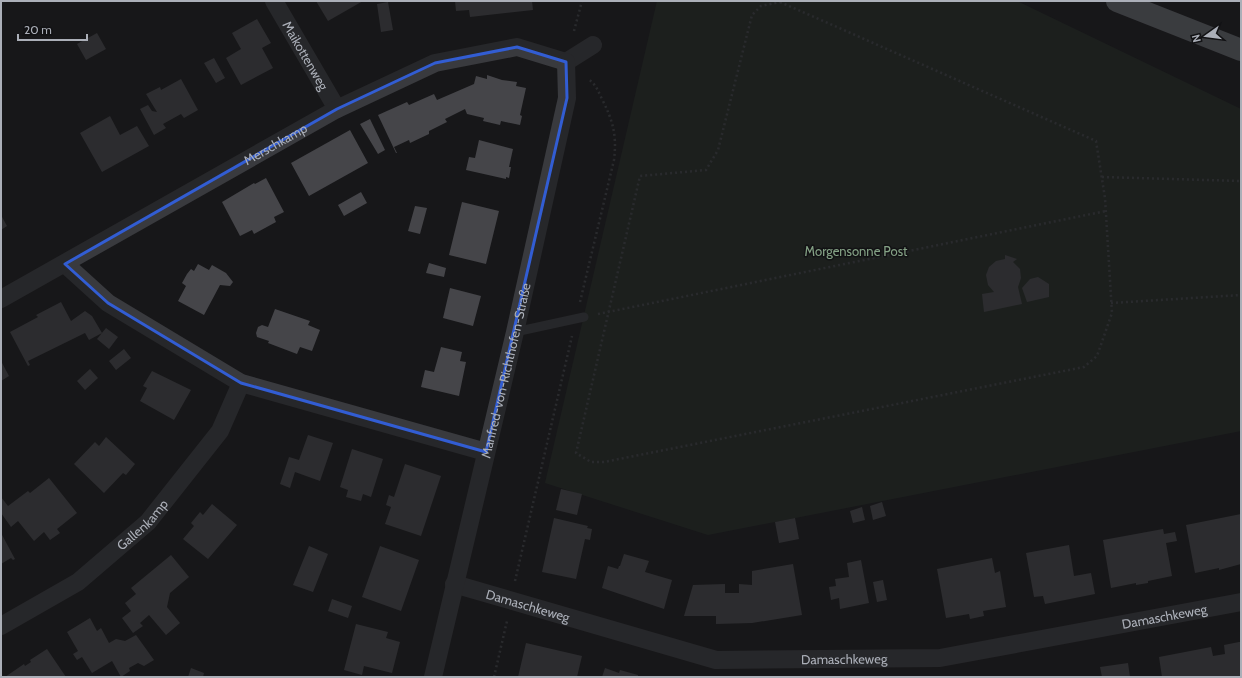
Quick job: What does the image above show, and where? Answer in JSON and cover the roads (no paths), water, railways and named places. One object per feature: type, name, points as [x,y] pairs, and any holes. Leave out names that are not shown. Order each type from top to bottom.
[{"type":"highway","points":[[1117,1],[1241,50]]},
{"type":"street","name":"Maikottenweg","points":[[274,1],[337,109]]},
{"type":"street","points":[[566,62],[593,45]]},
{"type":"street","name":"Merschkamp","points":[[1,299],[66,264],[337,109],[435,63],[517,47],[566,62]]},
{"type":"street","name":"Manfred-von-Richthofen-Straße","points":[[433,677],[515,332],[567,98],[566,62]]},
{"type":"street","points":[[66,264],[108,303],[241,383],[486,452]]},
{"type":"street","name":"Gallenkamp","points":[[1,626],[78,582],[148,522],[220,431],[241,383]]},
{"type":"street","name":"Damaschkeweg","points":[[454,584],[511,602],[716,660],[940,658],[1241,602]]},
{"type":"lane","points":[[515,332],[580,318]]},
{"type":"park label","name":"Morgensonne Post","points":[[856,251]]}]
